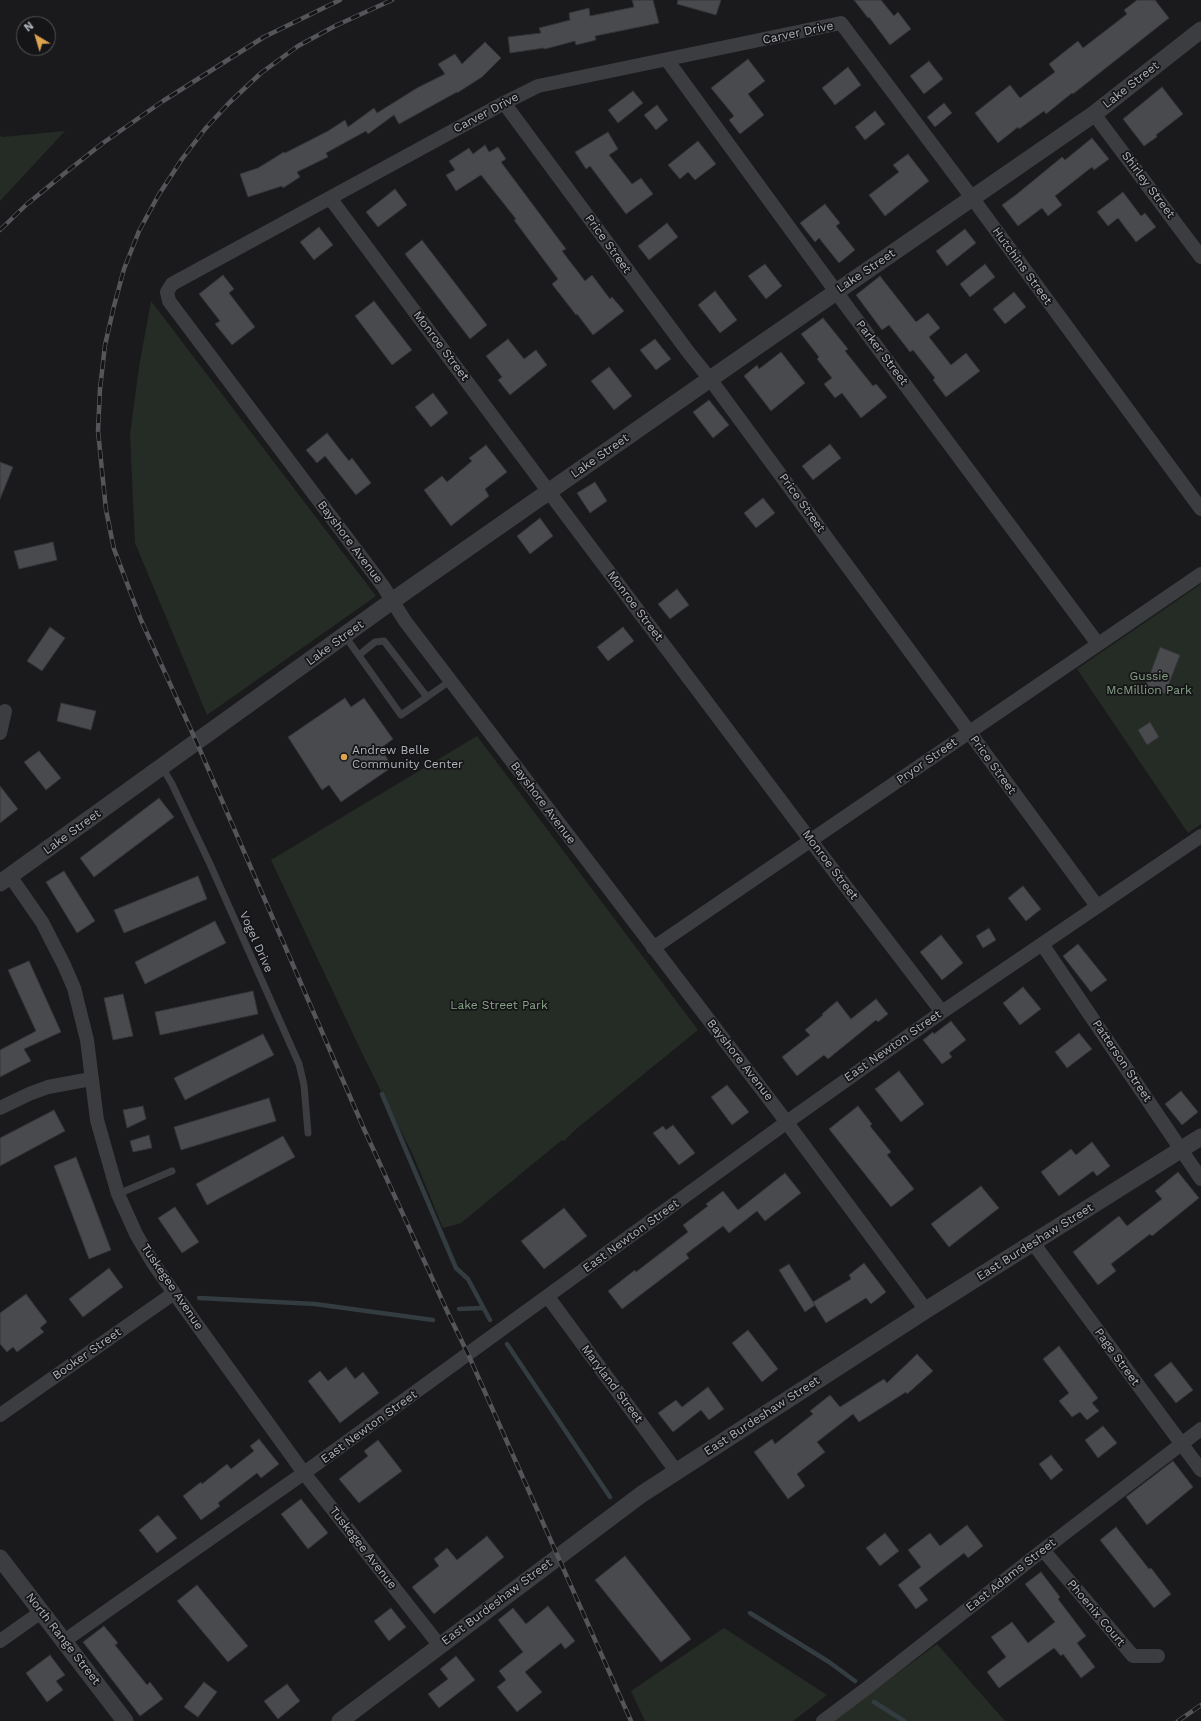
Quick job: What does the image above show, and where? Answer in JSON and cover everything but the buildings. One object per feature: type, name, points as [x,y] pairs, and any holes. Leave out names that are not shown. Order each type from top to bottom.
[{"type":"street","name":"Carver Drive","points":[[167,292],[172,284],[504,103],[538,86],[841,24]]},
{"type":"street","name":"Hutchins Street","points":[[841,24],[973,199],[1201,509]]},
{"type":"street","name":"Lake Street","points":[[5,880],[346,636],[392,601],[1094,114],[1201,30]]},
{"type":"street","name":"Parker Street","points":[[667,60],[836,292],[1098,644]]},
{"type":"street","name":"Price Street","points":[[504,103],[689,353],[710,379],[1097,906]]},
{"type":"street","name":"Shirley Street","points":[[1094,114],[1201,256]]},
{"type":"street","name":"Monroe Street","points":[[330,198],[548,492],[942,1012]]},
{"type":"street","name":"Bayshore Avenue","points":[[167,292],[169,301],[379,580],[405,621],[787,1122],[926,1310]]},
{"type":"street","name":"Pryor Street","points":[[653,948],[812,841],[1201,574]]},
{"type":"street","points":[[0,733],[5,711]]},
{"type":"street","name":"East Newton Street","points":[[64,1641],[304,1474],[787,1122],[942,1012],[1201,836]]},
{"type":"street","name":"Tuskegee Avenue","points":[[5,880],[42,922],[74,988],[87,1040],[97,1120],[118,1194],[136,1234],[153,1263],[304,1474],[440,1646]]},
{"type":"street","name":"Patterson Street","points":[[1042,944],[1201,1179]]},
{"type":"street","points":[[0,1108],[29,1094],[48,1087],[91,1079]]},
{"type":"street","name":"East Burdeshaw Street","points":[[340,1721],[642,1494],[926,1310],[1201,1137]]},
{"type":"street","name":"Page Street","points":[[1033,1243],[1201,1470]]},
{"type":"street","name":"Booker Street","points":[[0,1414],[174,1293]]},
{"type":"street","name":"Maryland Street","points":[[548,1297],[676,1471]]},
{"type":"street","name":"East Adams Street","points":[[822,1721],[867,1688],[1042,1550],[1201,1429]]},
{"type":"street","name":"Phoenix Court","points":[[1042,1550],[1133,1656],[1158,1656]]},
{"type":"street","name":"North Range Street","points":[[0,1558],[125,1721]]},
{"type":"street","points":[[0,1641],[41,1612]]},
{"type":"lane","points":[[346,636],[401,715],[450,681]]},
{"type":"lane","points":[[359,655],[376,642],[384,641],[427,697]]},
{"type":"lane","name":"Vogel Drive","points":[[162,767],[172,784],[210,864],[299,1064],[304,1084],[308,1133]]},
{"type":"lane","points":[[118,1194],[172,1171]]},
{"type":"green space","points":[[65,131],[0,201],[0,135],[2,137]]},
{"type":"green space","points":[[151,301],[376,596],[207,715],[135,543],[130,434],[139,367]]},
{"type":"green space","name":"Gussie McMillion Park","points":[[1201,584],[1201,824],[1188,833],[1077,669]]},
{"type":"green space","name":"Lake Street Park","points":[[477,736],[698,1030],[575,1130],[564,1141],[562,1140],[461,1223],[443,1228],[413,1155],[362,1053],[271,860]]},
{"type":"green space","points":[[724,1628],[827,1695],[793,1721],[645,1721],[631,1691]]},
{"type":"green space","points":[[937,1644],[1005,1721],[833,1721]]},
{"type":"waterway","points":[[382,1094],[456,1268],[468,1279],[490,1320]]},
{"type":"waterway","points":[[199,1298],[315,1304],[433,1320]]},
{"type":"waterway","points":[[459,1309],[482,1308]]},
{"type":"waterway","points":[[507,1344],[610,1497]]},
{"type":"waterway","points":[[750,1613],[829,1662],[855,1681]]},
{"type":"waterway","points":[[874,1702],[904,1721]]},
{"type":"railway","points":[[0,230],[26,205],[65,173],[103,143],[163,101],[264,37],[340,0]]},
{"type":"railway","points":[[392,0],[335,26],[298,46],[261,73],[229,103],[205,129],[182,159],[158,196],[139,231],[124,269],[105,345],[100,389],[98,431],[106,510],[114,549],[141,620],[197,743],[364,1129],[468,1354],[631,1721]]},
{"type":"railway","points":[[1178,1721],[1201,1705]]},
{"type":"place","name":"Andrew Belle Community Center","points":[[344,757]]}]
